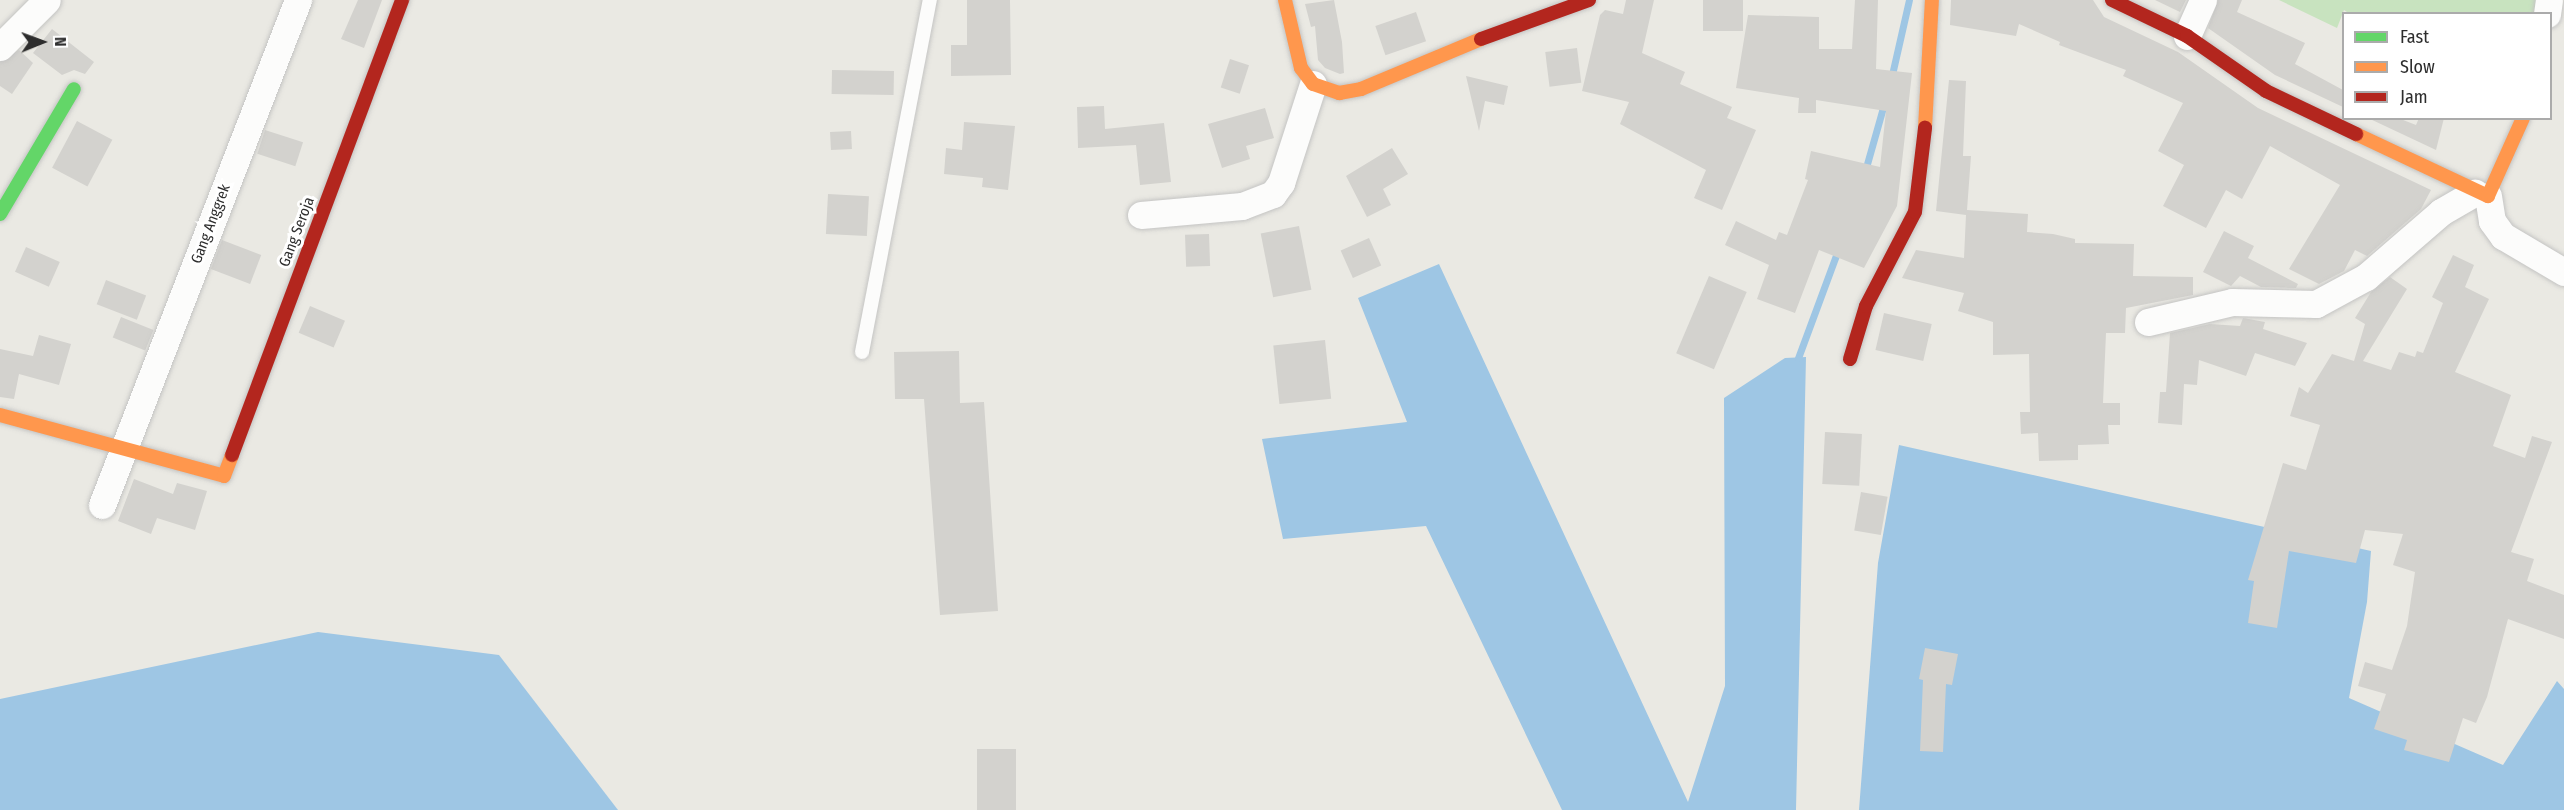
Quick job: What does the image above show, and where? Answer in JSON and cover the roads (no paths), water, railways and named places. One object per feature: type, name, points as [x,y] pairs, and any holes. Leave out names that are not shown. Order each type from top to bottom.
[{"type":"street","points":[[0,47],[47,0]]},
{"type":"street","name":"Gang Anggrek","points":[[102,505],[298,0]]},
{"type":"street","name":"Gang Seroja","points":[[124,448],[224,476],[402,0]]},
{"type":"street","points":[[1285,0],[1301,68],[1313,84],[1339,93],[1353,92],[1514,25],[1590,0]]},
{"type":"street","points":[[1850,359],[1866,306],[1915,212],[1931,71],[1932,0]]},
{"type":"street","points":[[2112,0],[2187,36],[2266,91],[2481,194],[2492,221],[2503,236],[2564,272]]},
{"type":"street","points":[[2187,36],[2203,0]]},
{"type":"street","points":[[1141,215],[1242,206],[1273,194],[1281,183],[1313,84]]},
{"type":"street","points":[[0,214],[74,89]]},
{"type":"street","points":[[2148,322],[2232,302],[2299,307],[2316,304],[2366,276],[2440,212],[2481,194],[2522,120]]},
{"type":"street","points":[[0,415],[124,448]]},
{"type":"lane","points":[[862,352],[930,0]]},
{"type":"water","points":[[1439,264],[1688,802],[1725,686],[1724,398],[1785,358],[1806,357],[1796,810],[1562,810],[1426,526],[1283,539],[1262,439],[1407,422],[1358,298]]},
{"type":"water","points":[[1899,445],[2371,551],[2367,602],[2349,698],[2503,765],[2557,681],[2564,689],[2564,810],[1859,810],[1878,563]]},
{"type":"water","points":[[318,632],[499,655],[618,810],[0,810],[0,699]]},
{"type":"waterway","points":[[1891,79],[1909,0]]},
{"type":"waterway","points":[[1865,171],[1884,104]]},
{"type":"waterway","points":[[1798,358],[1838,250]]}]
